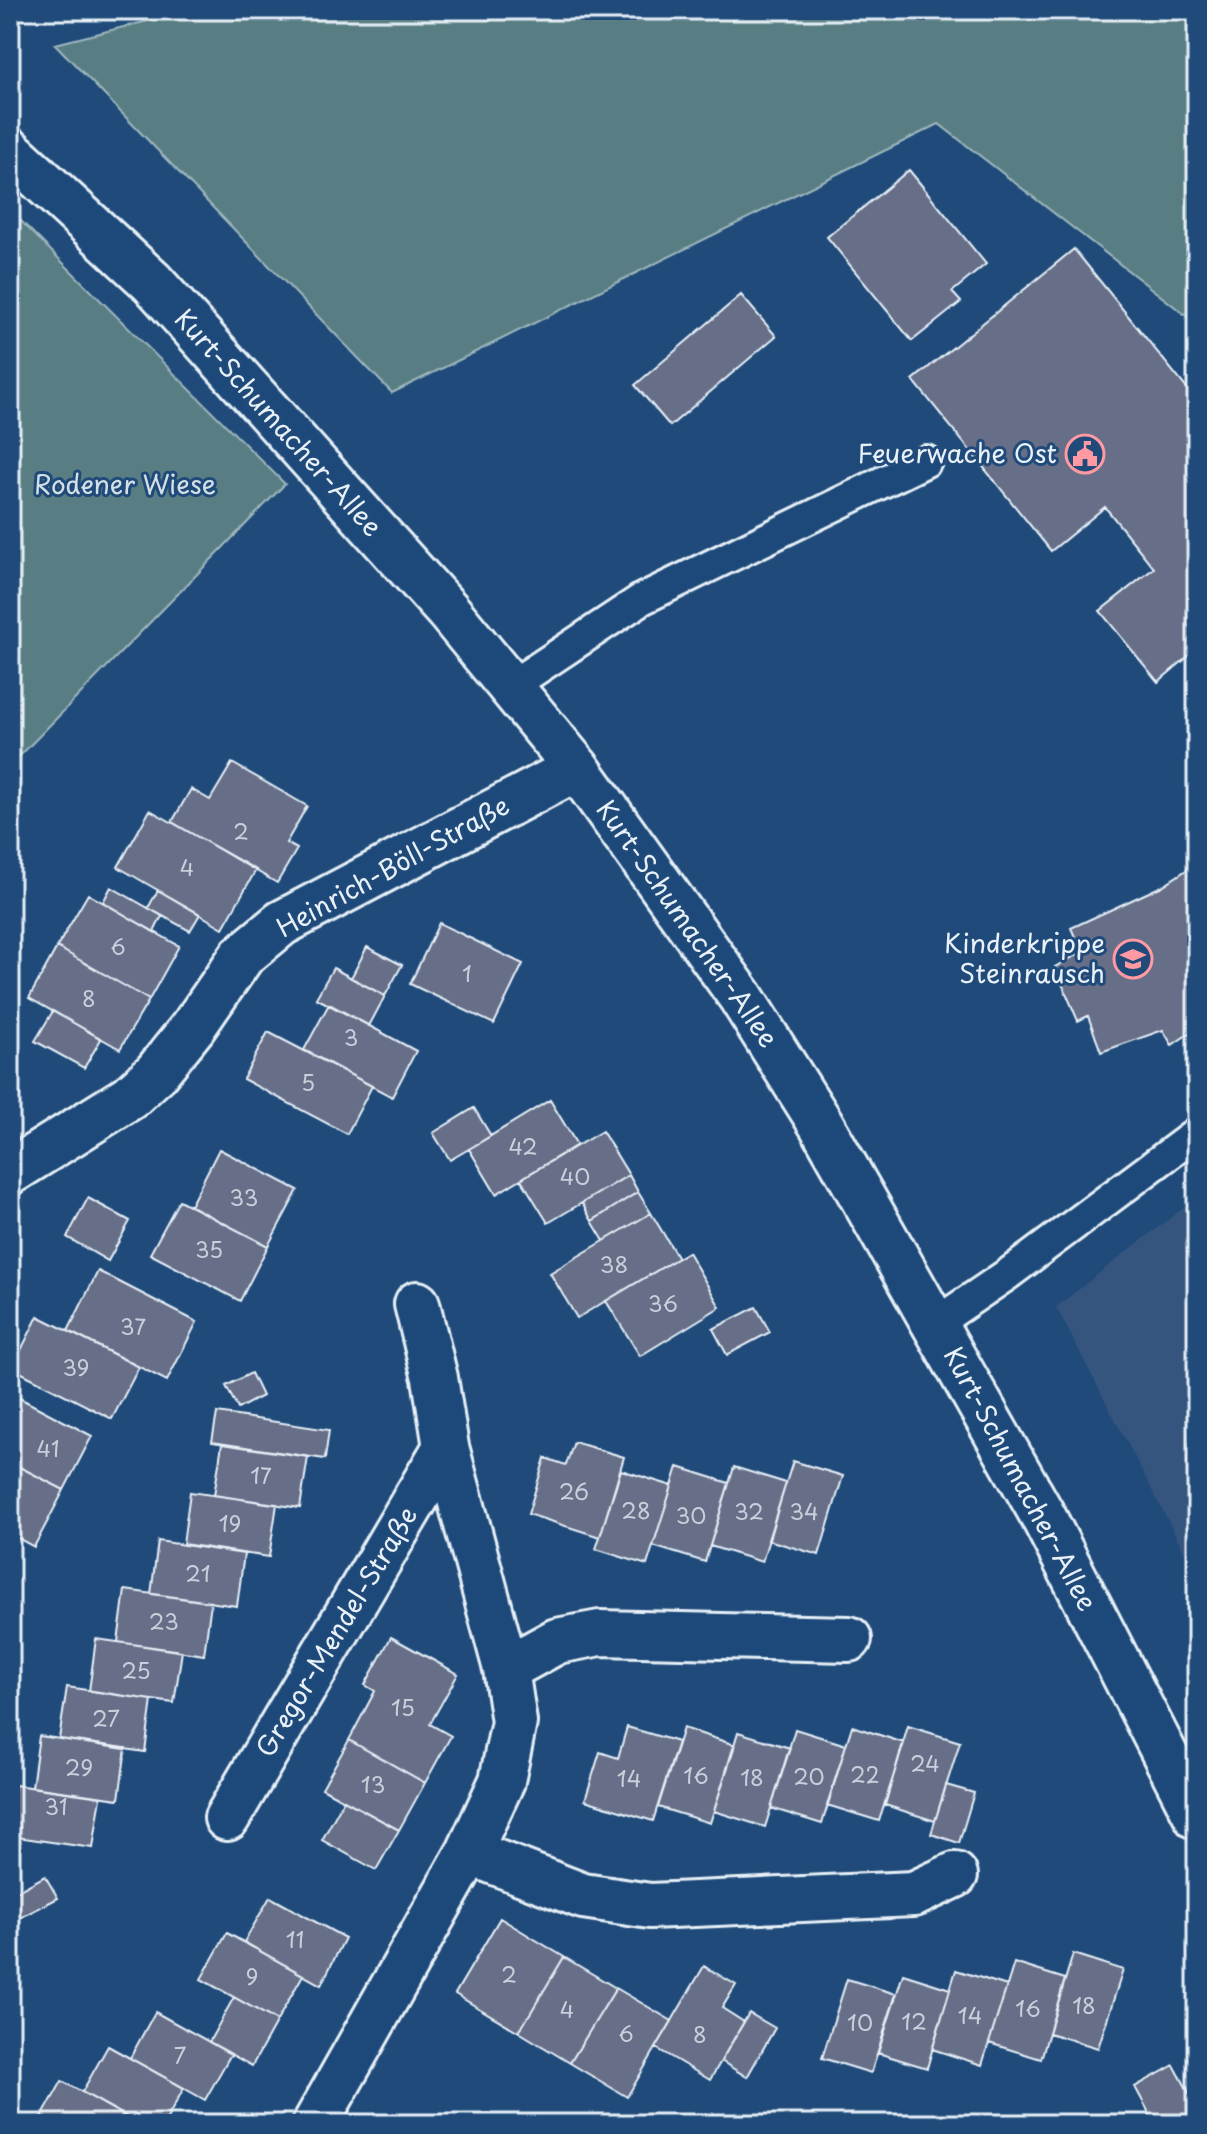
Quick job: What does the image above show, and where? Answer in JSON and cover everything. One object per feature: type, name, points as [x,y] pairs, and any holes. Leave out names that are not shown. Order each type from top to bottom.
[{"type":"street","name":"Kurt-Schumacher-Allee","points":[[10,151],[152,282],[429,590],[577,768],[741,997],[821,1124],[936,1323],[1043,1516],[1197,1817]]},
{"type":"street","name":"Heinrich-Böll-Straße","points":[[10,1172],[130,1097],[156,1073],[193,1027],[242,956],[282,923],[577,768]]},
{"type":"street","points":[[315,2124],[469,1852],[502,1781],[514,1722],[506,1669],[446,1447],[435,1378],[417,1304]]},
{"type":"street","name":"Gregor-Mendel-Straße","points":[[227,1818],[446,1447]]},
{"type":"street","points":[[506,1669],[557,1641],[600,1633],[849,1639]]},
{"type":"street","points":[[469,1852],[583,1896],[650,1906],[914,1894],[955,1875]]},
{"type":"lane","points":[[511,686],[642,599],[926,461]]},
{"type":"lane","points":[[936,1323],[1008,1274],[1197,1133]]},
{"type":"shaded area","points":[[1197,1197],[1197,1576],[1056,1307]]},
{"type":"green space","points":[[192,10],[1197,10],[1197,324],[939,124],[392,393],[55,44]]},
{"type":"green space","name":"Rodener Wiese","points":[[10,210],[285,484],[10,766]]},
{"type":"building","points":[[909,170],[986,264],[952,292],[961,302],[912,341],[827,237]]},
{"type":"building","name":"Feuerwache Ost","points":[[1074,249],[1197,401],[1197,649],[1158,682],[1100,611],[1154,568],[1105,507],[1051,551],[913,380]]},
{"type":"building","points":[[741,295],[776,336],[670,426],[635,385]]},
{"type":"building","points":[[232,763],[307,806],[286,843],[297,849],[277,883],[172,822],[191,789],[210,800]]},
{"type":"building","points":[[150,810],[256,870],[223,928],[118,867]]},
{"type":"building","name":"Kinderkrippe Steinrausch","points":[[1197,863],[1197,1028],[1172,1045],[1163,1030],[1101,1052],[1088,1016],[1078,1021],[1055,967],[1082,952],[1071,928],[1162,886]]},
{"type":"building","points":[[111,887],[162,916],[154,932],[103,902]]},
{"type":"building","points":[[158,890],[200,914],[190,931],[148,908]]},
{"type":"building","points":[[88,894],[179,946],[149,1000],[57,947]]},
{"type":"building","points":[[439,923],[523,964],[494,1024],[410,984]]},
{"type":"building","points":[[57,947],[149,1000],[120,1049],[29,998]]},
{"type":"building","points":[[367,947],[402,965],[385,996],[351,978]]},
{"type":"building","points":[[333,968],[385,996],[369,1026],[316,998]]},
{"type":"building","points":[[329,1004],[416,1051],[392,1097],[304,1050]]},
{"type":"building","points":[[53,1011],[101,1039],[84,1068],[35,1041]]},
{"type":"building","points":[[268,1032],[372,1086],[347,1134],[243,1079]]},
{"type":"building","points":[[550,1100],[577,1145],[496,1194],[469,1149]]},
{"type":"building","points":[[474,1108],[491,1136],[450,1160],[433,1133]]},
{"type":"building","points":[[602,1131],[629,1175],[548,1223],[521,1179]]},
{"type":"building","points":[[219,1149],[298,1190],[268,1246],[190,1206]]},
{"type":"building","points":[[629,1175],[638,1192],[592,1221],[582,1203]]},
{"type":"building","points":[[638,1192],[651,1213],[604,1241],[592,1221]]},
{"type":"building","points":[[88,1198],[130,1221],[108,1261],[67,1237]]},
{"type":"building","points":[[179,1200],[268,1246],[240,1301],[150,1254]]},
{"type":"building","points":[[651,1213],[678,1258],[577,1318],[550,1273]]},
{"type":"building","points":[[688,1252],[720,1307],[640,1356],[606,1301]]},
{"type":"building","points":[[98,1271],[197,1322],[167,1381],[68,1331]]},
{"type":"building","points":[[756,1307],[770,1332],[727,1355],[713,1329]]},
{"type":"building","points":[[38,1316],[139,1367],[112,1419],[12,1368]]},
{"type":"building","points":[[1197,1366],[1197,1463],[1188,1462]]},
{"type":"building","points":[[251,1373],[262,1396],[238,1409],[226,1386]]},
{"type":"building","points":[[10,1393],[92,1436],[64,1490],[10,1462]]},
{"type":"building","points":[[217,1413],[329,1430],[325,1459],[212,1442]]},
{"type":"building","points":[[574,1442],[624,1457],[600,1537],[528,1514],[545,1458],[566,1465]]},
{"type":"building","points":[[222,1444],[308,1457],[300,1508],[214,1495]]},
{"type":"building","points":[[793,1461],[843,1476],[819,1555],[768,1540]]},
{"type":"building","points":[[10,1462],[64,1490],[34,1547],[10,1534]]},
{"type":"building","points":[[678,1467],[729,1483],[705,1562],[653,1546]]},
{"type":"building","points":[[734,1467],[786,1483],[762,1562],[710,1546]]},
{"type":"building","points":[[621,1470],[672,1486],[647,1565],[596,1549]]},
{"type":"building","points":[[190,1492],[277,1504],[269,1557],[183,1544]]},
{"type":"building","points":[[158,1541],[244,1554],[237,1606],[151,1594]]},
{"type":"building","points":[[125,1590],[211,1602],[204,1655],[118,1642]]},
{"type":"building","points":[[391,1637],[458,1674],[430,1724],[451,1736],[425,1783],[349,1740],[375,1691],[365,1685]]},
{"type":"building","points":[[96,1639],[182,1651],[174,1703],[89,1691]]},
{"type":"building","points":[[67,1687],[152,1700],[145,1752],[59,1739]]},
{"type":"building","points":[[852,1726],[904,1743],[879,1821],[827,1805]]},
{"type":"building","points":[[908,1726],[960,1742],[935,1821],[885,1805]]},
{"type":"building","points":[[627,1727],[678,1742],[653,1821],[585,1800],[600,1752],[618,1758]]},
{"type":"building","points":[[683,1728],[735,1745],[710,1823],[658,1807]]},
{"type":"building","points":[[795,1729],[846,1745],[822,1824],[771,1808]]},
{"type":"building","points":[[738,1732],[790,1748],[765,1827],[714,1811]]},
{"type":"building","points":[[39,1736],[126,1748],[119,1799],[32,1787]]},
{"type":"building","points":[[349,1740],[425,1783],[399,1830],[322,1788]]},
{"type":"building","points":[[15,1785],[101,1797],[93,1848],[10,1836]]},
{"type":"building","points":[[946,1785],[974,1793],[959,1843],[931,1834]]},
{"type":"building","points":[[344,1800],[399,1830],[376,1870],[322,1840]]},
{"type":"building","points":[[45,1876],[58,1898],[14,1921],[10,1913],[10,1895]]},
{"type":"building","points":[[270,1897],[345,1938],[321,1985],[244,1942]]},
{"type":"building","points":[[500,1918],[564,1957],[519,2032],[455,1994]]},
{"type":"building","points":[[227,1933],[303,1975],[277,2021],[201,1979]]},
{"type":"building","points":[[1073,1954],[1123,1970],[1098,2048],[1049,2033]]},
{"type":"building","points":[[564,1957],[616,1988],[570,2063],[519,2032]]},
{"type":"building","points":[[1014,1963],[1065,1979],[1041,2059],[989,2043]]},
{"type":"building","points":[[704,1966],[736,1985],[722,2008],[744,2022],[710,2080],[656,2048]]},
{"type":"building","points":[[956,1970],[1007,1986],[982,2065],[932,2049]]},
{"type":"building","points":[[903,1974],[950,1989],[927,2068],[878,2053]]},
{"type":"building","points":[[847,1979],[896,1994],[871,2073],[822,2058]]},
{"type":"building","points":[[616,1988],[672,2021],[627,2097],[570,2063]]},
{"type":"building","points":[[234,1997],[277,2021],[252,2066],[209,2042]]},
{"type":"building","points":[[155,2012],[231,2054],[205,2100],[130,2058]]},
{"type":"building","points":[[749,2013],[775,2028],[747,2077],[721,2061]]},
{"type":"building","points":[[108,2046],[184,2088],[164,2124],[139,2124],[82,2092]]},
{"type":"building","points":[[1174,2065],[1197,2107],[1197,2124],[1155,2124],[1135,2087]]},
{"type":"building","points":[[62,2081],[138,2123],[38,2124]]},
{"type":"place","name":"Feuerwache Ost","points":[[1085,454]]},
{"type":"place","name":"Kinderkrippe Steinrausch","points":[[1133,959]]}]
